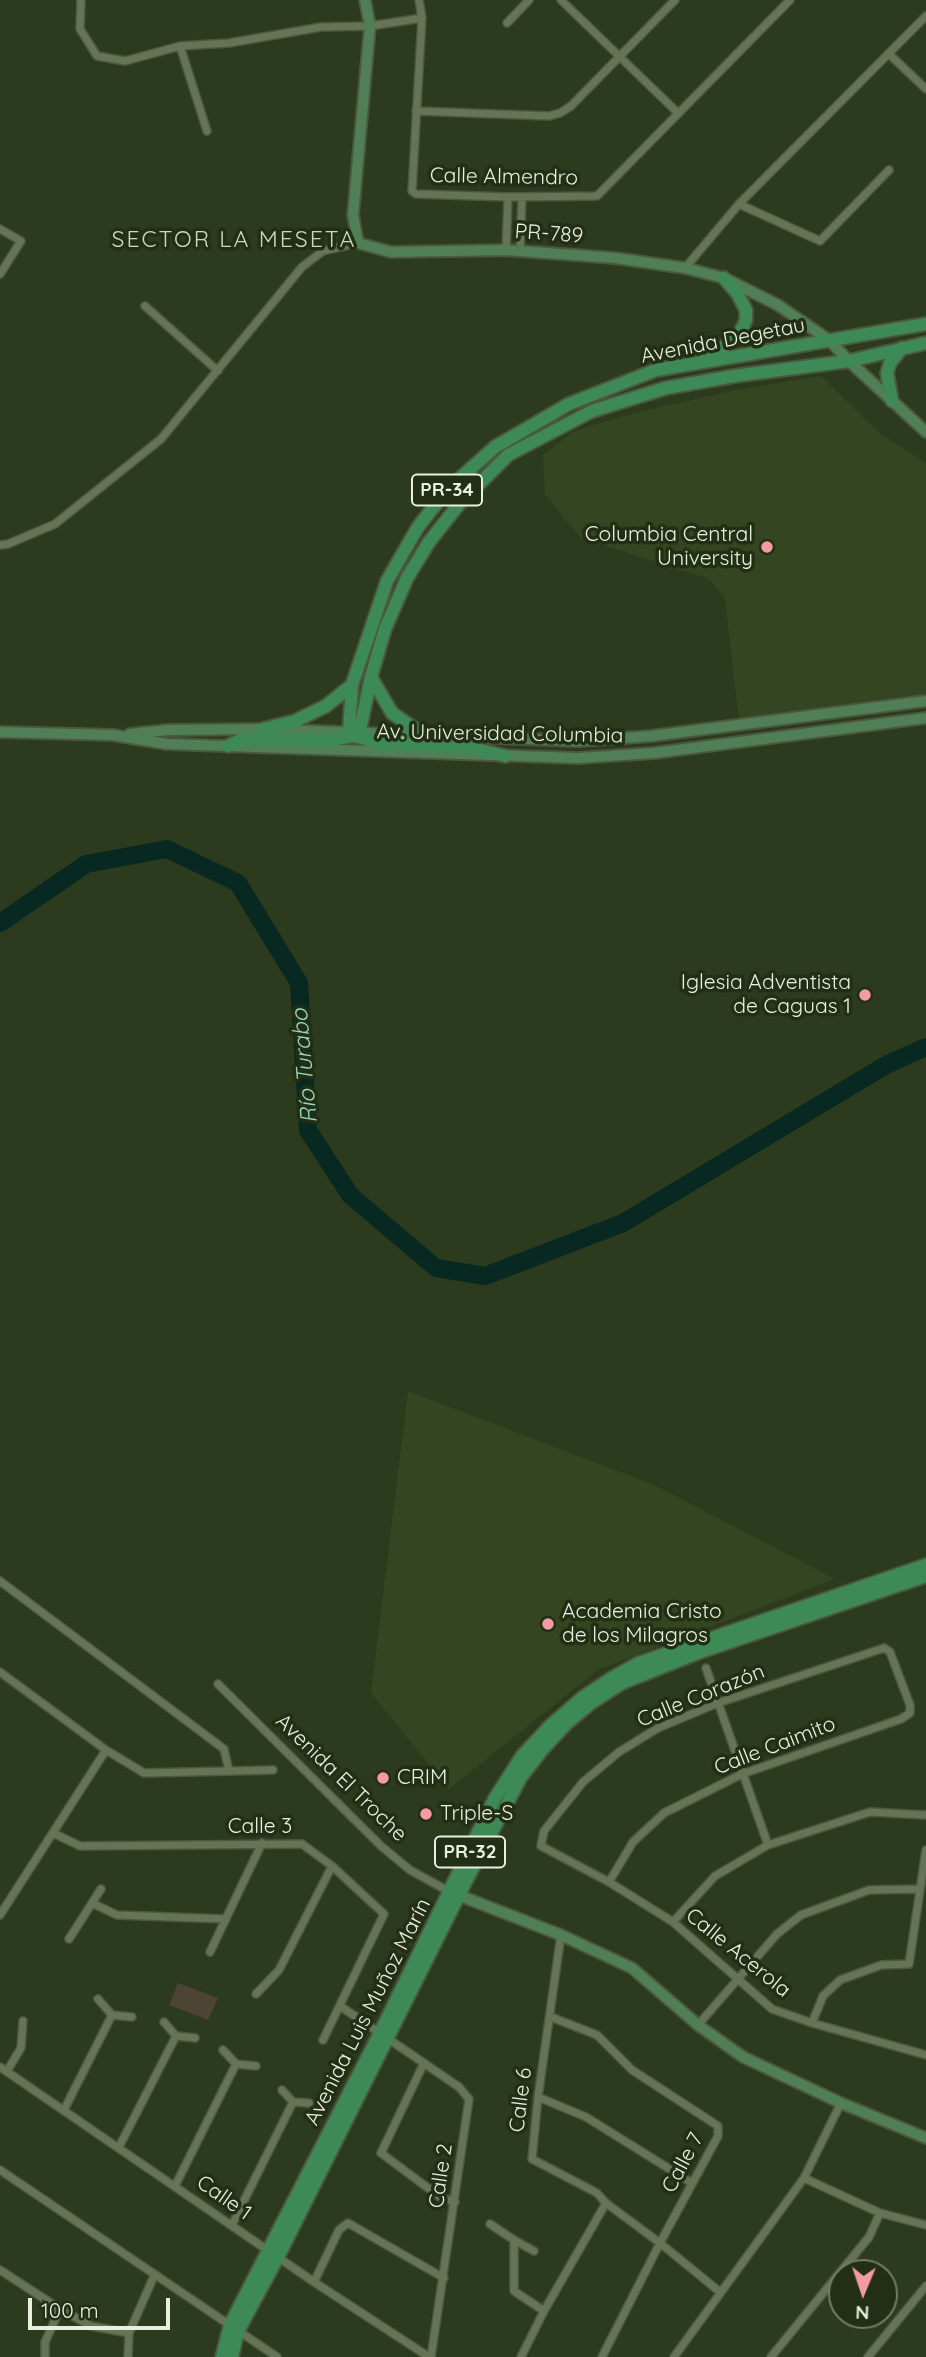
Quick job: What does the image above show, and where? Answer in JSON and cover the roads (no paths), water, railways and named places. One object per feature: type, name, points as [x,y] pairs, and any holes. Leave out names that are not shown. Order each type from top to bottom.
[{"type":"main road","points":[[358,243],[353,215],[370,26],[365,0]]},
{"type":"main road","name":"PR-789","points":[[358,243],[391,252],[506,250],[615,258],[685,268],[724,278],[778,305],[829,340],[926,432]]},
{"type":"main road","points":[[679,367],[721,349],[740,333],[746,320],[746,310],[737,293],[724,278]]},
{"type":"main road","name":"Avenida Degetau","points":[[355,734],[352,685],[387,581],[418,527],[448,489],[495,447],[569,404],[656,370],[926,324]]},
{"type":"main road","name":"Avenida Degetau","points":[[355,734],[385,629],[407,578],[460,503],[508,455],[592,411],[666,388],[849,361],[926,343]]},
{"type":"main road","points":[[892,401],[887,373],[894,356],[902,348]]},
{"type":"main road","points":[[371,677],[392,713],[415,729],[440,737]]},
{"type":"main road","points":[[263,729],[295,721],[326,706],[352,685]]},
{"type":"main road","points":[[921,701],[922,719]]},
{"type":"main road","name":"Av. Universidad Columbia","points":[[0,732],[113,735],[168,730],[263,729],[579,741],[639,737],[921,701]]},
{"type":"main road","name":"Av. Universidad Columbia","points":[[113,735],[167,744],[578,758],[654,753],[922,719]]},
{"type":"main road","points":[[228,746],[240,740],[330,740],[355,734],[386,744],[468,747],[505,756]]},
{"type":"main road","name":"Avenida Luis Muñoz Marín","points":[[222,2357],[234,2328],[454,1894],[521,1777],[542,1750],[567,1723],[629,1674],[690,1656],[795,1615],[901,1579],[926,1565]]},
{"type":"main road","name":"Avenida Luis Muñoz Marín","points":[[901,1579],[926,1576]]},
{"type":"main road","name":"Avenida El Troche","points":[[454,1894],[561,1935],[632,1968],[698,2025],[743,2057],[841,2103],[926,2137]]},
{"type":"main road","name":"Avenida Luis Muñoz Marín","points":[[232,2357],[234,2328]]},
{"type":"street","points":[[80,0],[80,29],[97,57],[125,61],[180,46],[229,43],[321,27],[370,26],[422,18]]},
{"type":"street","name":"Calle Almendro","points":[[419,0],[422,18],[412,191],[416,194],[508,197],[597,196],[790,0]]},
{"type":"street","points":[[507,23],[529,0]]},
{"type":"street","points":[[561,0],[678,113]]},
{"type":"street","points":[[416,111],[549,116],[560,113],[571,106],[620,58],[675,0]]},
{"type":"street","points":[[685,268],[739,204],[926,16]]},
{"type":"street","points":[[180,46],[207,131]]},
{"type":"street","points":[[889,54],[926,89]]},
{"type":"street","points":[[739,204],[820,241],[889,170]]},
{"type":"street","points":[[506,250],[508,197]]},
{"type":"street","points":[[520,251],[522,197]]},
{"type":"street","points":[[0,229],[21,241],[0,274]]},
{"type":"street","points":[[0,545],[55,524],[161,439],[302,267],[323,251],[358,243]]},
{"type":"street","points":[[145,306],[218,371]]},
{"type":"street","points":[[0,1581],[224,1749],[229,1771]]},
{"type":"street","name":"Calle Caimito","points":[[609,1882],[633,1842],[664,1813],[742,1774],[901,1719],[910,1713],[910,1705],[890,1652],[884,1648],[876,1650]]},
{"type":"street","name":"Calle Corazón","points":[[541,1846],[544,1831],[583,1782],[619,1752],[658,1728],[718,1703],[876,1650]]},
{"type":"street","points":[[706,1668],[768,1845]]},
{"type":"street","points":[[0,1672],[106,1750],[144,1773],[273,1770]]},
{"type":"street","name":"Avenida El Troche","points":[[218,1684],[381,1846],[411,1870],[454,1894]]},
{"type":"street","points":[[0,1915],[106,1750]]},
{"type":"street","points":[[673,1922],[716,1876],[768,1845],[870,1812],[926,1815]]},
{"type":"street","name":"Calle 3","points":[[53,1833],[80,1846],[302,1844],[332,1866],[384,1913],[340,2006]]},
{"type":"street","points":[[210,1952],[262,1843]]},
{"type":"street","name":"Calle Acerola","points":[[541,1846],[609,1882],[673,1922],[772,2009],[926,2055]]},
{"type":"street","points":[[812,2023],[823,1996],[840,1980],[881,1965],[909,1964],[926,1850]]},
{"type":"street","points":[[256,1994],[279,1970],[332,1866]]},
{"type":"street","points":[[69,1939],[101,1889]]},
{"type":"street","points":[[698,2025],[777,1934],[801,1915],[869,1890],[920,1889]]},
{"type":"street","points":[[92,1903],[117,1916],[226,1919]]},
{"type":"street","name":"Calle 6","points":[[561,1935],[532,2159],[597,2193],[606,2203],[720,2292]]},
{"type":"street","points":[[98,1999],[112,2015],[132,2017]]},
{"type":"street","points":[[323,2040],[340,2006]]},
{"type":"street","name":"Calle 2","points":[[340,2006],[460,2087],[469,2099],[430,2357]]},
{"type":"street","points":[[64,2110],[112,2015]]},
{"type":"street","name":"Calle 7","points":[[551,2017],[597,2035],[632,2070],[718,2126],[718,2136],[602,2357]]},
{"type":"street","points":[[3,2069],[21,2048],[23,2021]]},
{"type":"street","points":[[164,2022],[176,2036],[195,2038]]},
{"type":"street","points":[[119,2147],[176,2036]]},
{"type":"street","points":[[223,2050],[236,2064],[256,2066]]},
{"type":"street","points":[[424,2063],[381,2153],[440,2197],[455,2202]]},
{"type":"street","points":[[175,2186],[236,2064]]},
{"type":"street","name":"Calle 1","points":[[3,2069],[314,2282],[430,2357]]},
{"type":"street","points":[[282,2090],[293,2102],[309,2103]]},
{"type":"street","points":[[538,2097],[586,2118],[692,2183]]},
{"type":"street","points":[[232,2225],[293,2102]]},
{"type":"street","points":[[674,2357],[804,2178],[841,2103]]},
{"type":"street","points":[[0,2170],[277,2357]]},
{"type":"street","points":[[804,2178],[880,2213],[926,2225]]},
{"type":"street","points":[[521,2357],[606,2203]]},
{"type":"street","points":[[771,2357],[869,2237],[880,2213]]},
{"type":"street","points":[[314,2282],[340,2230],[348,2223],[443,2278]]},
{"type":"street","points":[[490,2224],[534,2250]]},
{"type":"street","points":[[514,2240],[514,2291],[544,2311]]},
{"type":"street","points":[[0,2270],[91,2326],[129,2333]]},
{"type":"street","points":[[128,2357],[129,2333],[154,2276]]},
{"type":"street","points":[[868,2357],[926,2286]]},
{"type":"street","points":[[45,2357],[45,2342],[60,2309]]},
{"type":"waterway","name":"Río Turabo","points":[[0,923],[86,864],[167,849],[238,883],[299,983],[308,1130],[350,1195],[436,1268],[485,1276],[623,1223],[886,1065],[926,1047]]},
{"type":"place","name":"Columbia Central University","points":[[767,547]]},
{"type":"place","name":"Iglesia Adventista de Caguas 1","points":[[865,995]]},
{"type":"place","name":"Academia Cristo de los Milagros","points":[[548,1624]]},
{"type":"place","name":"CRIM","points":[[383,1778]]},
{"type":"place","name":"Triple-S","points":[[426,1814]]},
{"type":"district","name":"SECTOR LA MESETA","points":[[234,240]]}]
